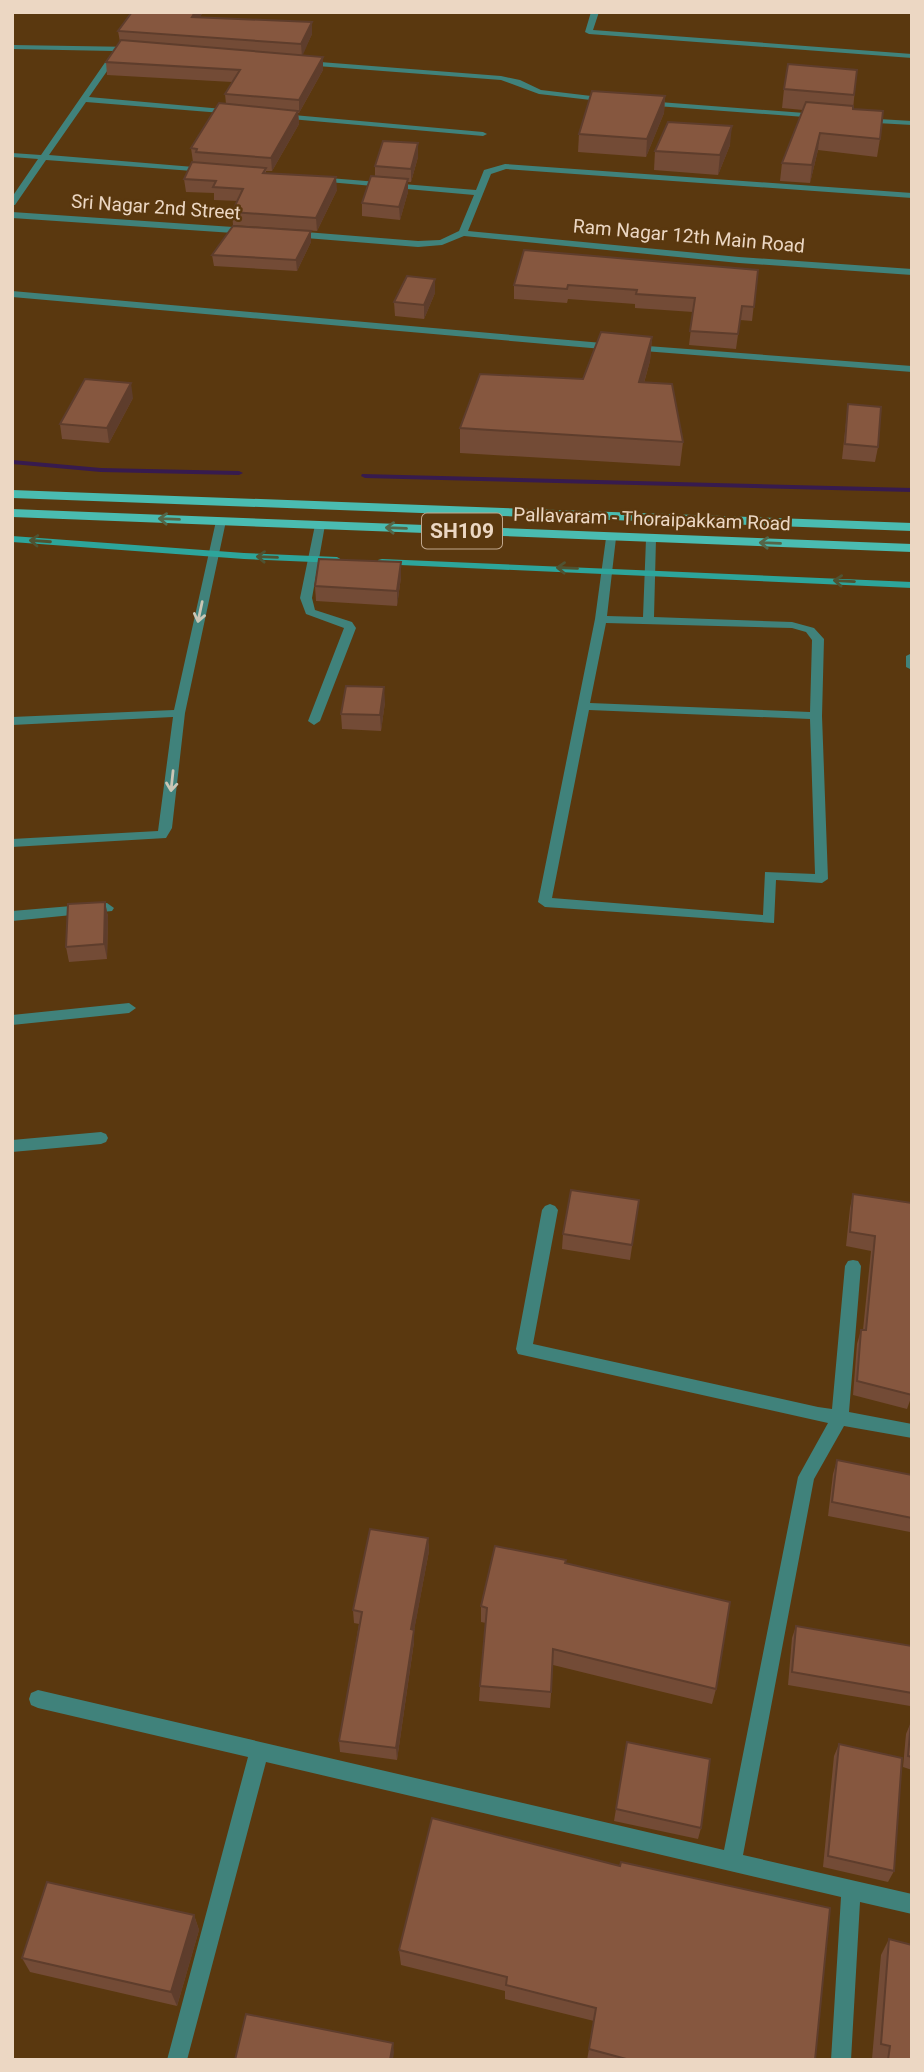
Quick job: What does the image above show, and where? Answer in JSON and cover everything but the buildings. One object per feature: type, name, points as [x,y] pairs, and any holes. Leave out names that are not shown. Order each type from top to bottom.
[{"type":"main road","name":"Pallavaram - Thoraipakkam Road","points":[[12,494],[912,527]]},
{"type":"main road","name":"Pallavaram - Thoraipakkam Road","points":[[12,513],[912,548]]},
{"type":"street","points":[[595,12],[589,32],[912,56]]},
{"type":"street","points":[[12,47],[142,48]]},
{"type":"street","points":[[12,203],[118,49]]},
{"type":"street","points":[[293,62],[485,76],[517,82],[539,92],[615,100]]},
{"type":"street","points":[[82,99],[248,113]]},
{"type":"street","points":[[643,102],[833,117]]},
{"type":"street","points":[[276,116],[483,134]]},
{"type":"street","points":[[846,118],[912,124]]},
{"type":"street","points":[[12,155],[218,170]]},
{"type":"street","points":[[281,233],[418,244],[442,242],[463,233],[476,193],[487,172],[505,166],[912,196]]},
{"type":"street","points":[[313,178],[476,193]]},
{"type":"street","name":"Sri Nagar 2nd Street","points":[[12,215],[254,231]]},
{"type":"street","name":"Ram Nagar 12th Main Road","points":[[463,233],[739,260],[912,272]]},
{"type":"street","points":[[12,294],[573,344],[912,369]]},
{"type":"street","points":[[12,843],[162,835],[166,828],[179,713],[221,521]]},
{"type":"street","points":[[314,721],[350,628],[348,624],[310,612],[306,598],[320,525]]},
{"type":"street","points":[[601,619],[792,625],[810,630],[818,639],[816,716],[822,879],[769,875],[769,919],[545,902],[601,619],[611,538]]},
{"type":"street","points":[[12,539],[356,561]]},
{"type":"street","points":[[648,620],[651,539]]},
{"type":"street","points":[[370,561],[607,569],[912,585]]},
{"type":"street","points":[[912,656],[912,667]]},
{"type":"street","points":[[584,706],[816,716]]},
{"type":"street","points":[[12,721],[179,713]]},
{"type":"street","points":[[12,916],[107,908]]},
{"type":"street","points":[[12,1020],[129,1008]]},
{"type":"street","points":[[12,1146],[101,1138]]},
{"type":"street","points":[[550,1210],[524,1349],[840,1418],[912,1431]]},
{"type":"street","points":[[732,1860],[806,1477],[840,1418],[853,1266]]},
{"type":"street","points":[[38,1699],[912,1904]]},
{"type":"street","points":[[177,2060],[259,1751]]},
{"type":"street","points":[[841,2060],[851,1890]]},
{"type":"waterway","points":[[12,462],[101,470],[239,473]]},
{"type":"waterway","points":[[365,476],[912,490]]}]
